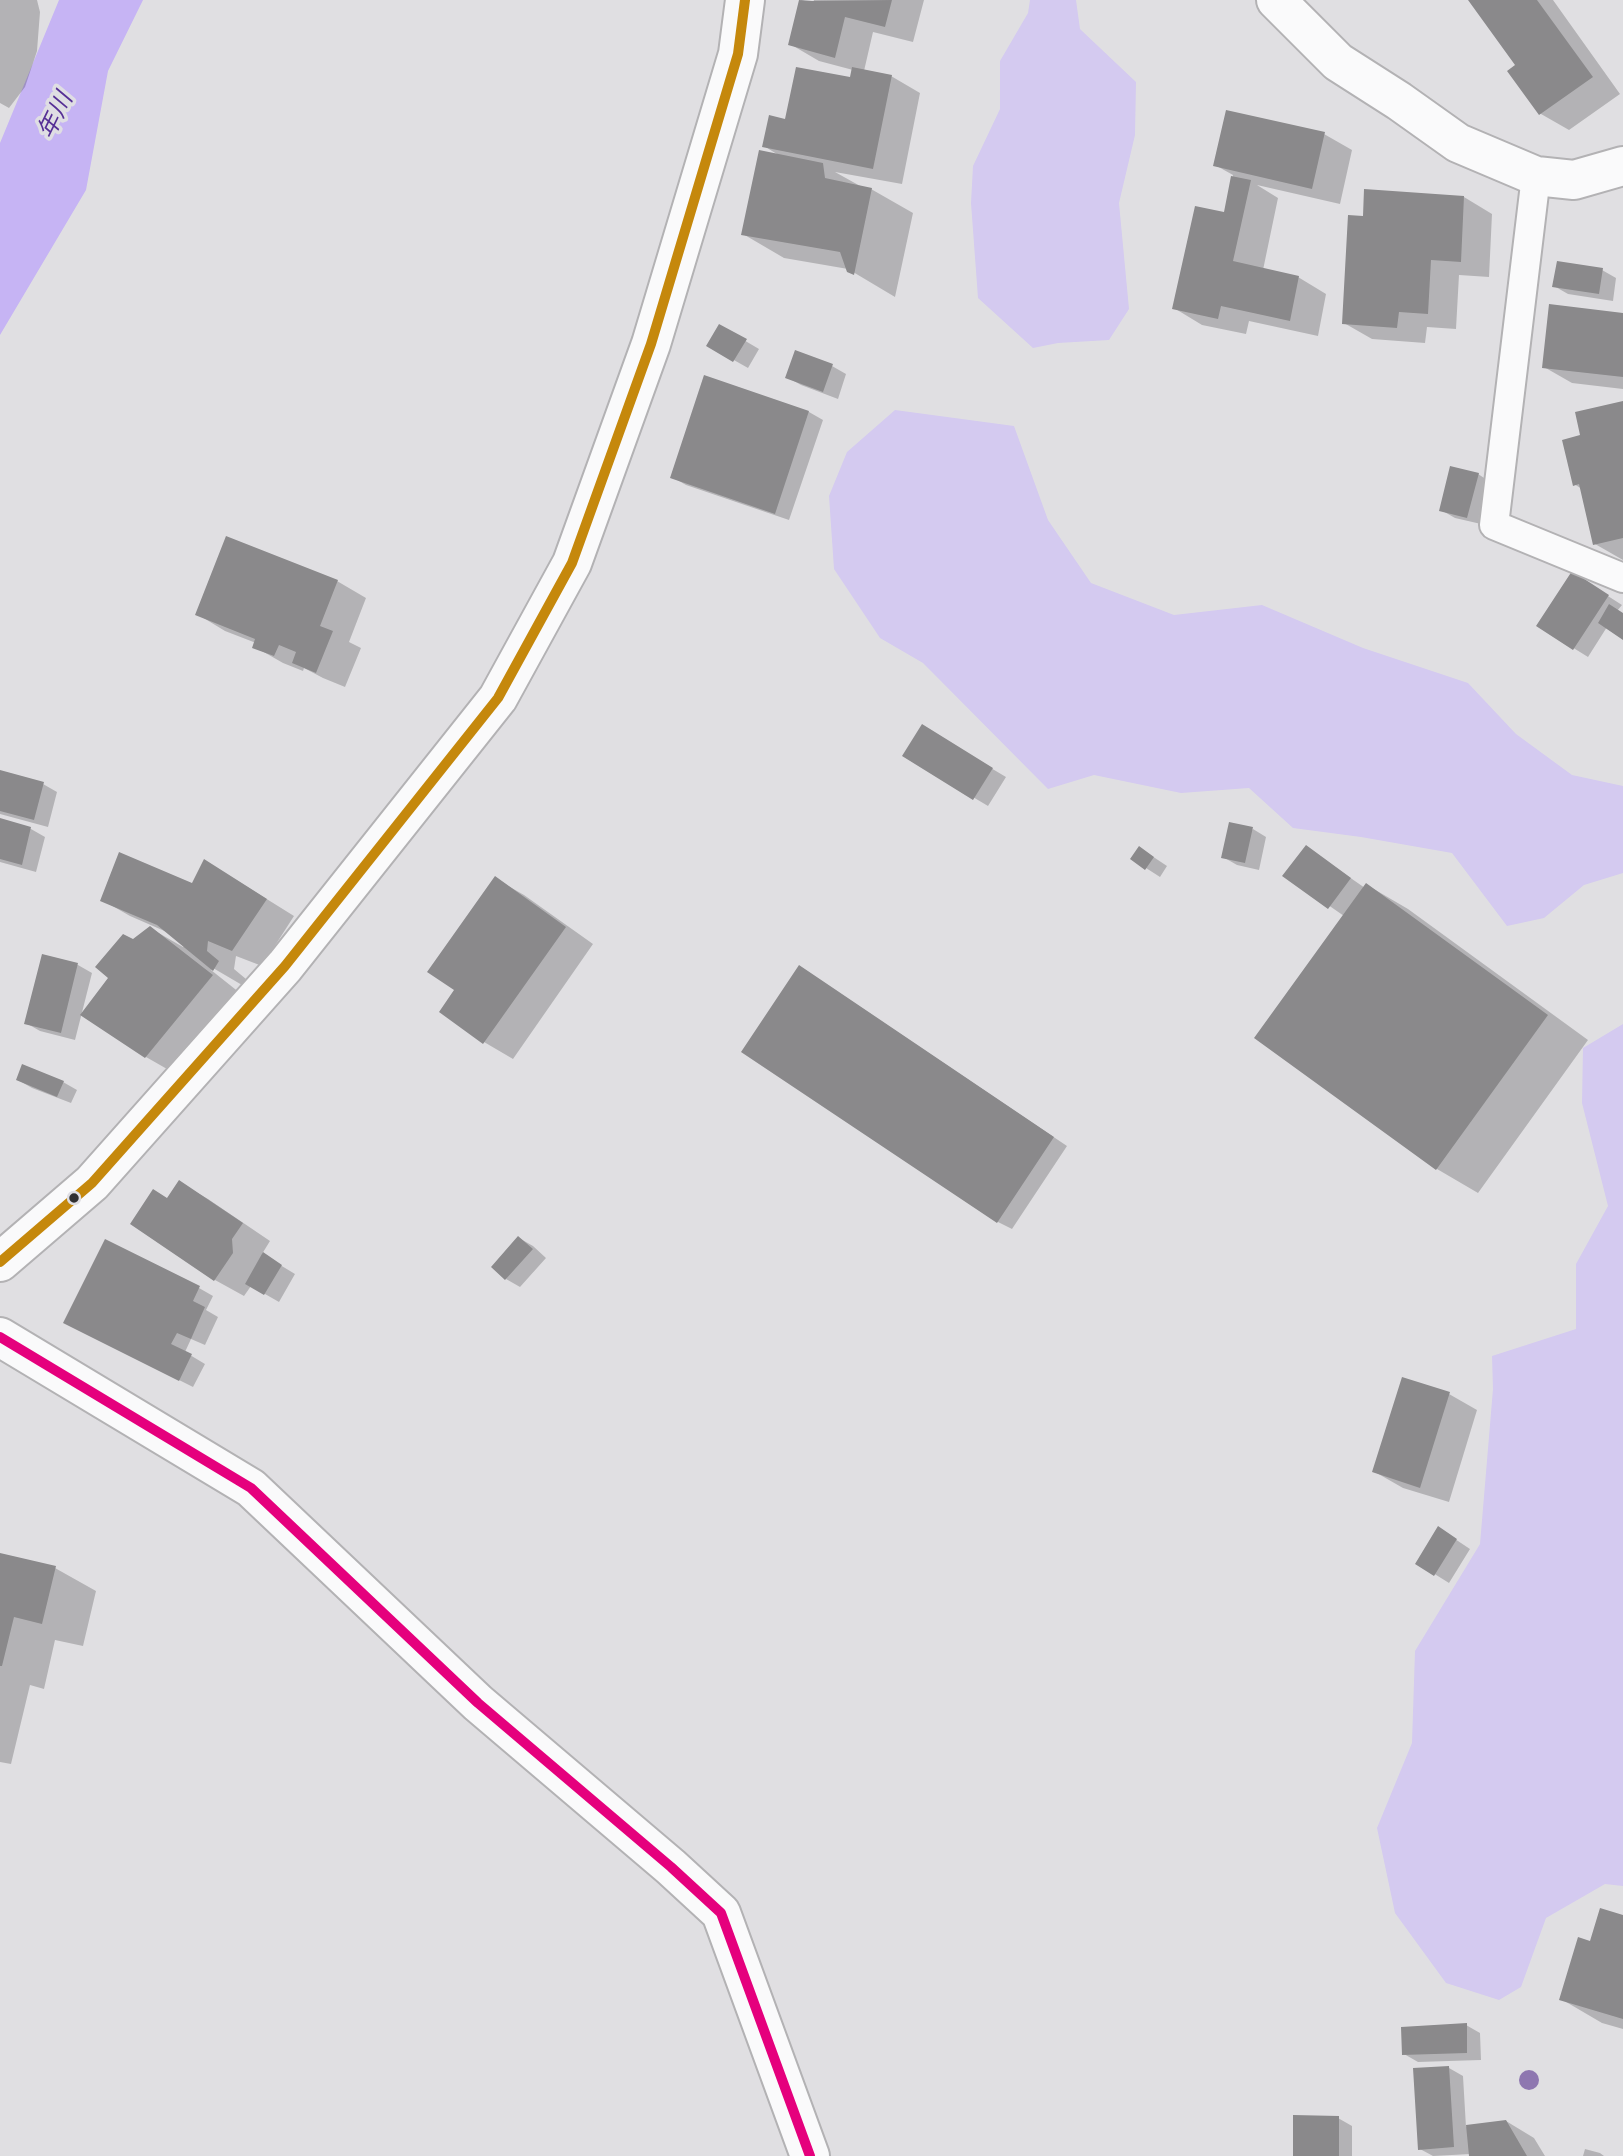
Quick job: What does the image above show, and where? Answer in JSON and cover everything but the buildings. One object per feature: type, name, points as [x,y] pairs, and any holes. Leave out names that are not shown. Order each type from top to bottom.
[{"type":"street","points":[[0,1262],[92,1183],[258,997],[498,698],[572,564],[651,344],[738,54],[745,0]]},
{"type":"street","points":[[1276,0],[1338,62],[1458,143],[1536,176],[1574,180],[1623,166]]},
{"type":"street","points":[[0,1337],[251,1489],[478,1703],[671,1867],[721,1913],[810,2156]]},
{"type":"lane","points":[[1536,176],[1494,525],[1623,578]]},
{"type":"shaded area","points":[[1030,0],[1076,0],[1080,29],[1136,82],[1135,135],[1119,203],[1129,309],[1109,340],[1058,343],[1033,348],[978,298],[971,203],[973,166],[1000,109],[1000,61],[1028,13]]},
{"type":"shaded area","points":[[895,410],[1014,426],[1048,520],[1091,583],[1174,615],[1262,605],[1363,648],[1468,683],[1516,734],[1572,775],[1623,786],[1623,873],[1584,885],[1544,918],[1507,926],[1452,853],[1293,828],[1249,788],[1181,793],[1094,775],[1048,789],[923,663],[880,638],[834,569],[829,496],[847,452]]},
{"type":"shaded area","points":[[1623,1024],[1623,1886],[1605,1884],[1546,1918],[1521,1987],[1499,2000],[1446,1983],[1395,1913],[1377,1828],[1412,1743],[1415,1651],[1480,1544],[1493,1389],[1492,1356],[1576,1329],[1576,1264],[1608,1206],[1582,1103],[1583,1048]]},
{"type":"water","name":"年川","points":[[59,0],[143,0],[108,71],[86,190],[0,335],[0,143]]},
{"type":"transit line","points":[[0,1262],[92,1183],[285,966],[498,698],[572,563],[651,344],[738,54],[745,0]]},
{"type":"transit line","points":[[0,1337],[251,1488],[478,1703],[671,1867],[721,1913],[810,2156]]}]
